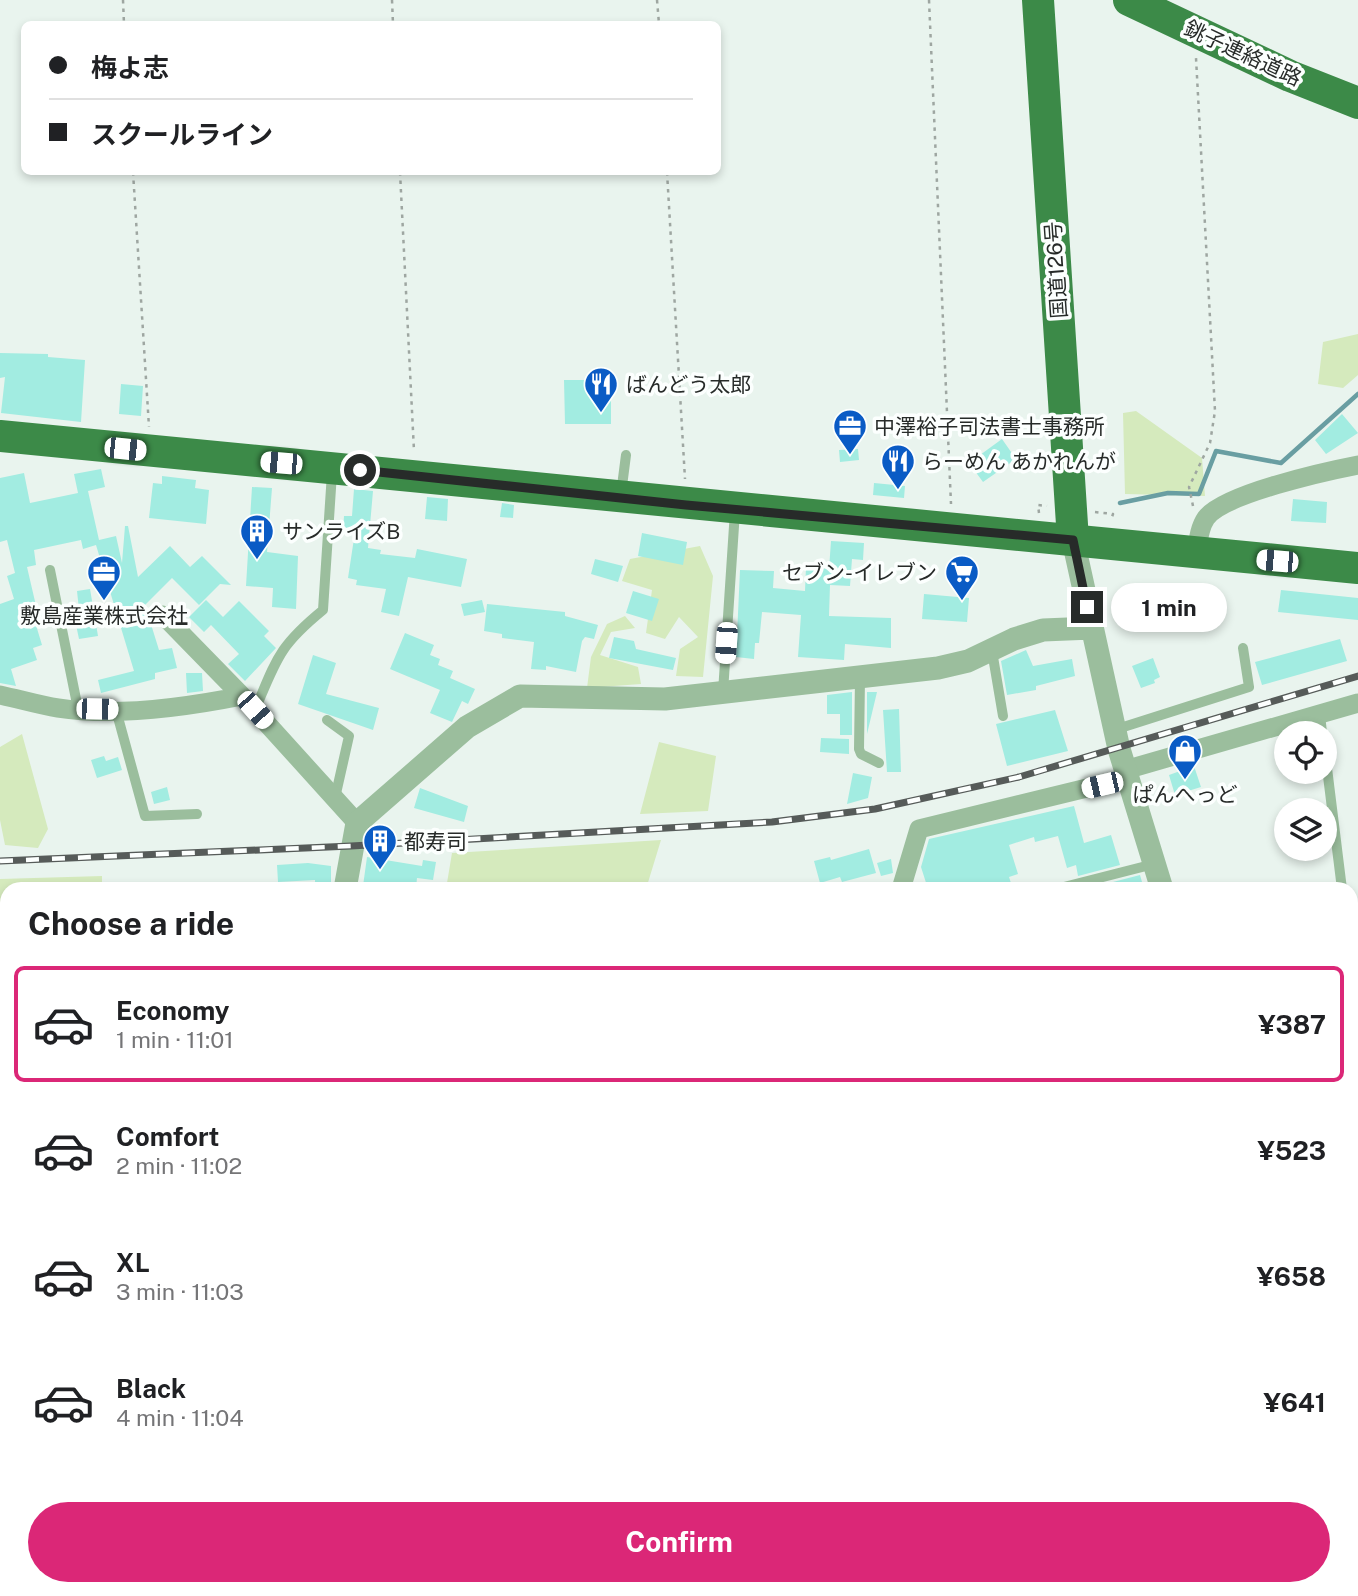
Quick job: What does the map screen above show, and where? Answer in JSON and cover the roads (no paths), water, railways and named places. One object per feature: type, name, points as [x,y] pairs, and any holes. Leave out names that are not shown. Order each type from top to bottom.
[{"type":"highway","name":"国道126号","points":[[1038,0],[1073,540]]},
{"type":"highway","name":"銚子連絡道路","points":[[1129,0],[1290,76],[1358,103]]},
{"type":"highway","name":"銚子連絡道路","points":[[1175,0],[1358,92]]},
{"type":"highway","points":[[0,436],[151,452],[415,474],[686,505],[1358,568]]},
{"type":"street","points":[[1196,554],[1206,517],[1223,505],[1304,477],[1358,465]]},
{"type":"street","points":[[1073,540],[1114,730],[1160,882]]},
{"type":"street","points":[[163,615],[248,703],[357,823]]},
{"type":"street","points":[[346,882],[357,823],[467,727],[520,696],[665,699],[937,668],[968,661],[1043,630],[1092,628]]},
{"type":"street","points":[[0,695],[60,709],[116,710],[248,703]]},
{"type":"street","points":[[1326,721],[1358,703]]},
{"type":"street","points":[[903,882],[919,829],[1274,736]]},
{"type":"lane","points":[[621,498],[626,455]]},
{"type":"lane","points":[[248,703],[291,637],[323,610],[332,467]]},
{"type":"lane","points":[[723,692],[735,509]]},
{"type":"lane","points":[[51,570],[78,709]]},
{"type":"lane","points":[[1114,730],[1250,687],[1243,648]]},
{"type":"lane","points":[[992,650],[1003,716]]},
{"type":"lane","points":[[860,676],[859,749],[861,754],[879,763]]},
{"type":"lane","points":[[116,710],[145,816],[197,814]]},
{"type":"lane","points":[[327,720],[349,736],[335,798]]},
{"type":"lane","points":[[1329,784],[1341,882]]},
{"type":"lane","points":[[1083,882],[1154,864]]},
{"type":"waterway","points":[[1120,503],[1168,493],[1199,494],[1216,451],[1281,463],[1358,394]]},
{"type":"railway","points":[[0,861],[351,846],[772,822],[875,809],[1019,777],[1358,676]]},
{"type":"place","name":"ばんどう太郎","points":[[601,414]]},
{"type":"place","name":"中澤裕子司法書士事務所","points":[[850,456]]},
{"type":"place","name":"らーめん あかれんが","points":[[898,491]]},
{"type":"place","name":"サンライズB","points":[[257,561]]},
{"type":"place","name":"敷島産業株式会社","points":[[104,602]]},
{"type":"place","name":"セブン-イレブン","points":[[962,602]]},
{"type":"place","name":"ぱんへっど","points":[[1185,781]]},
{"type":"place","name":"都寿司","points":[[380,871]]}]
